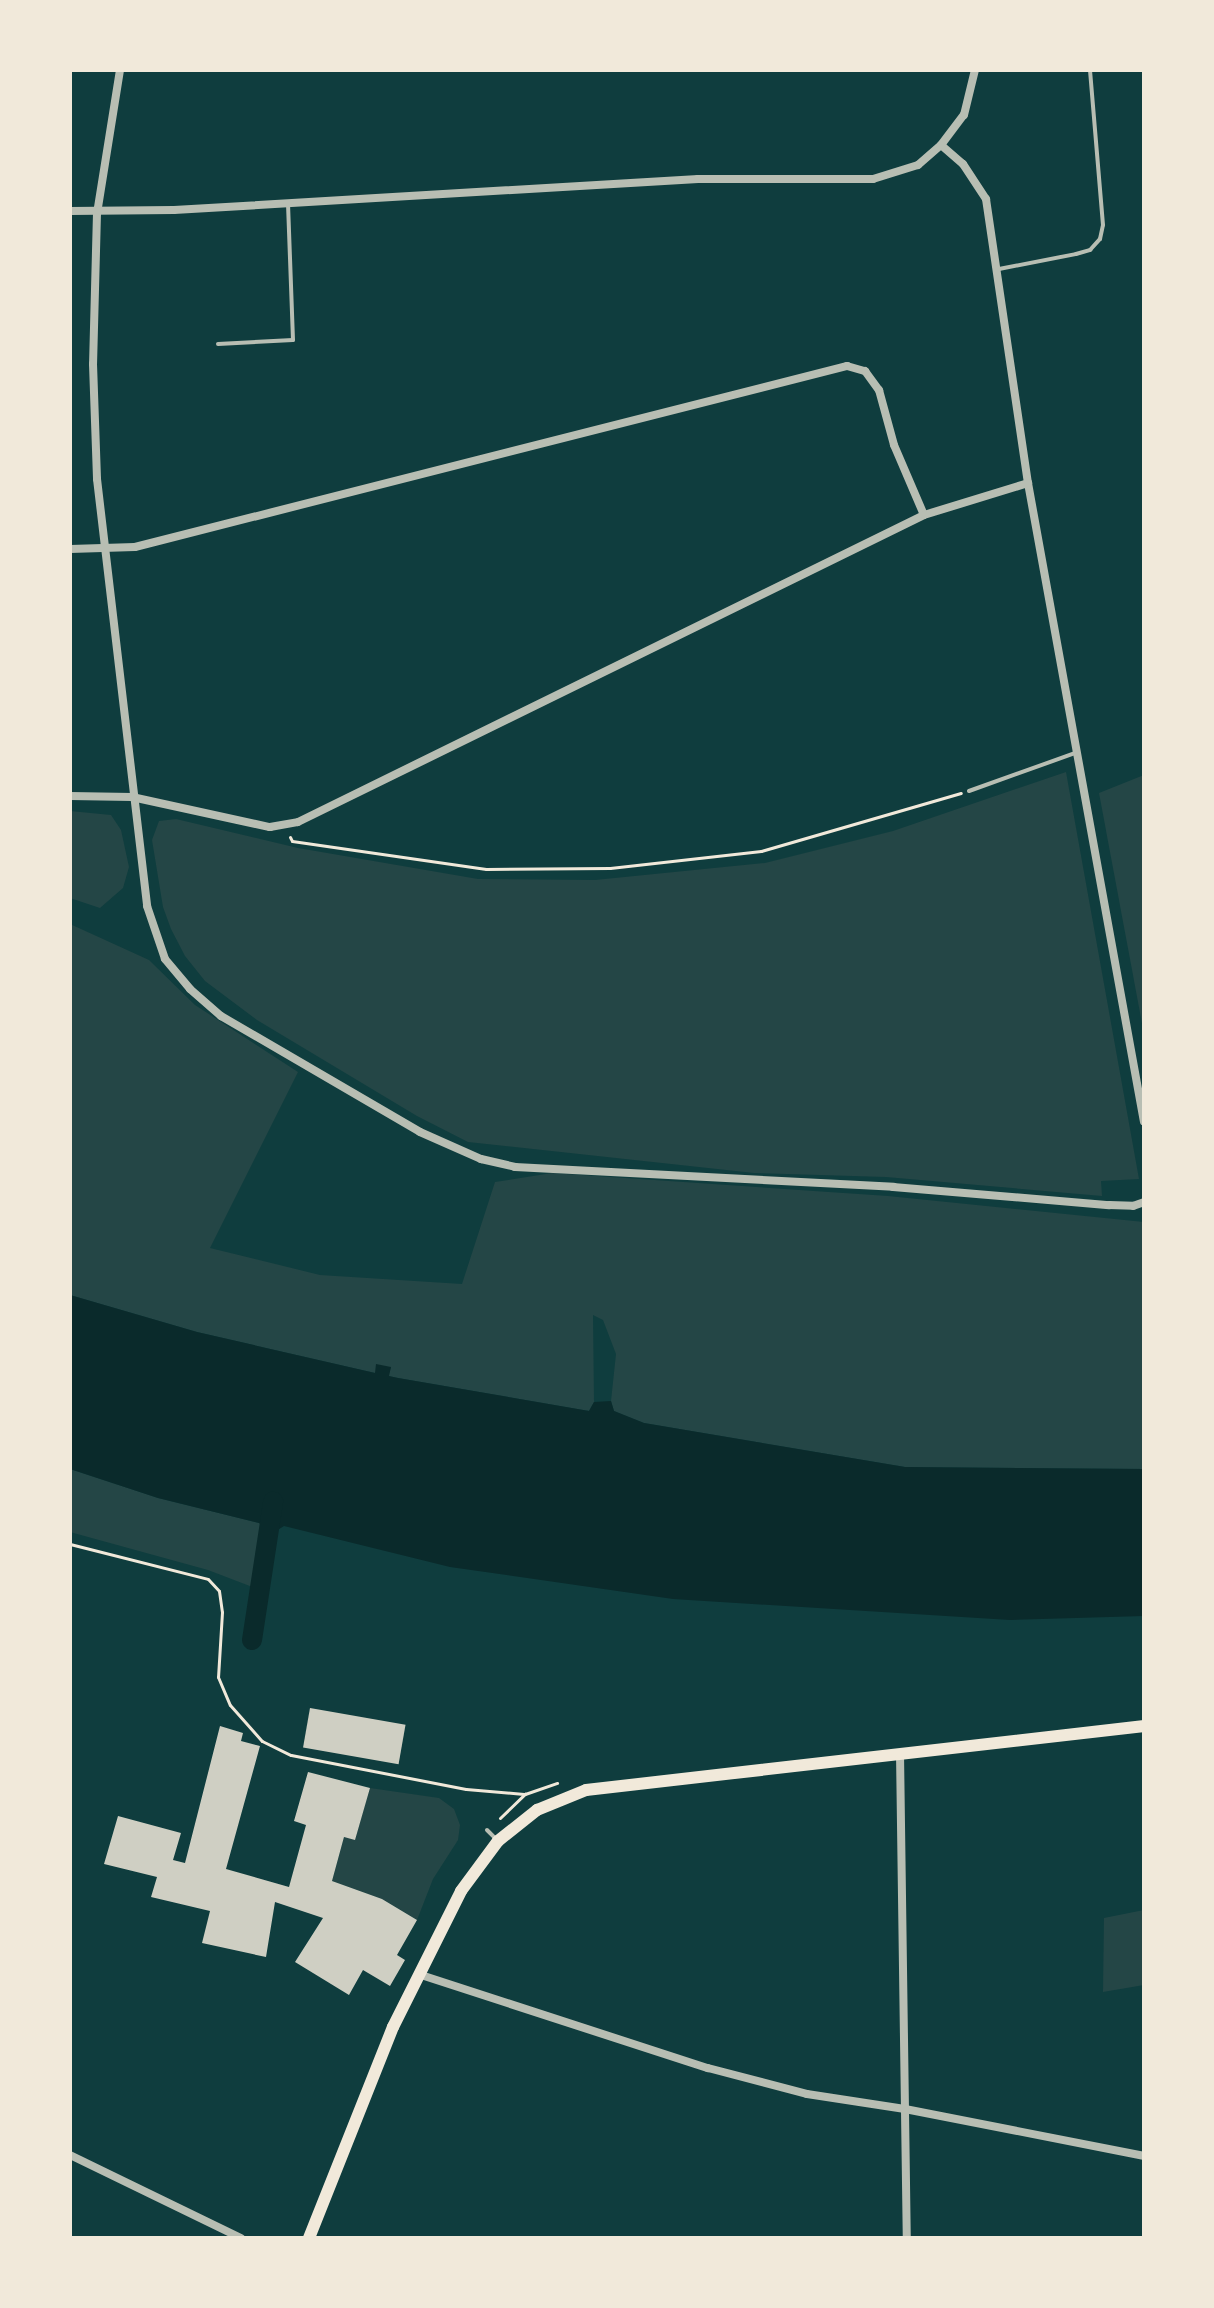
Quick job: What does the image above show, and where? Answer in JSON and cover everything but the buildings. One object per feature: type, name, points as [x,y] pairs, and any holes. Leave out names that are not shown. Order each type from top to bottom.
[{"type":"main road","points":[[309,2238],[417,1974],[461,1891],[498,1841],[537,1810],[586,1790],[1144,1726]]},
{"type":"street","points":[[120,70],[97,213],[93,364],[97,479],[132,797],[153,929],[165,959],[190,989],[221,1016],[449,1147],[515,1167],[893,1187],[1109,1205],[1133,1206],[1144,1202]]},
{"type":"street","points":[[70,211],[97,213],[698,179],[873,179],[918,165],[941,145],[964,115],[975,70]]},
{"type":"street","points":[[941,145],[963,164],[986,199],[999,269],[1028,483],[1144,1122]]},
{"type":"street","points":[[70,549],[107,550],[180,536],[847,366],[865,371],[879,390],[894,445],[924,515]]},
{"type":"street","points":[[70,796],[132,797],[270,827],[286,826],[540,706],[924,515],[1028,483]]},
{"type":"street","points":[[900,1753],[907,2238]]},
{"type":"street","points":[[417,1974],[708,2068],[807,2094],[905,2109],[1144,2156]]},
{"type":"street","points":[[70,2155],[241,2238]]},
{"type":"lane","points":[[999,269],[1090,250],[1100,239],[1103,225],[1090,70]]},
{"type":"lane","points":[[218,344],[293,340],[288,203]]},
{"type":"lane","points":[[969,791],[1075,753]]},
{"type":"lane","points":[[487,1830],[498,1841]]},
{"type":"path","points":[[286,826],[292,841],[486,869],[610,868],[761,851],[969,791]]},
{"type":"path","points":[[70,1544],[208,1579],[219,1591],[222,1612],[218,1677],[230,1705],[262,1741],[291,1755],[432,1783],[525,1794]]},
{"type":"path","points":[[487,1830],[525,1794],[563,1781]]},
{"type":"shaded area","points":[[1066,772],[1139,1179],[1101,1181],[1102,1196],[886,1177],[754,1173],[468,1142],[417,1116],[257,1020],[205,981],[185,956],[171,929],[163,907],[152,840],[159,821],[176,819],[298,848],[478,879],[595,880],[765,863],[893,831]]},
{"type":"shaded area","points":[[1144,775],[1144,1034],[1099,793]]},
{"type":"shaded area","points":[[70,811],[111,815],[121,830],[129,867],[123,888],[100,908],[70,898]]},
{"type":"shaded area","points":[[70,924],[149,960],[195,1005],[298,1072],[210,1248],[320,1275],[462,1284],[495,1182],[552,1173],[888,1196],[1144,1222],[1144,1469],[905,1467],[644,1423],[614,1411],[611,1401],[616,1354],[603,1320],[593,1315],[594,1402],[589,1411],[388,1376],[391,1367],[375,1373],[197,1332],[70,1295]]},
{"type":"shaded area","points":[[70,1295],[197,1332],[375,1373],[376,1364],[391,1367],[389,1376],[398,1378],[589,1411],[594,1402],[611,1401],[614,1411],[644,1423],[905,1467],[1144,1469],[1144,1616],[1010,1620],[673,1599],[450,1567],[284,1526],[276,1531],[259,1523],[158,1498],[70,1469]]},
{"type":"shaded area","points":[[70,1469],[158,1498],[259,1523],[265,1527],[255,1588],[208,1570],[70,1532]]},
{"type":"shaded area","points":[[370,1788],[439,1798],[454,1809],[460,1825],[458,1840],[433,1879],[417,1920],[382,1899],[332,1881],[344,1837],[355,1839]]},
{"type":"shaded area","points":[[1144,1910],[1144,1985],[1103,1992],[1104,1918]]},
{"type":"waterway","points":[[252,1640],[273,1502]]}]
